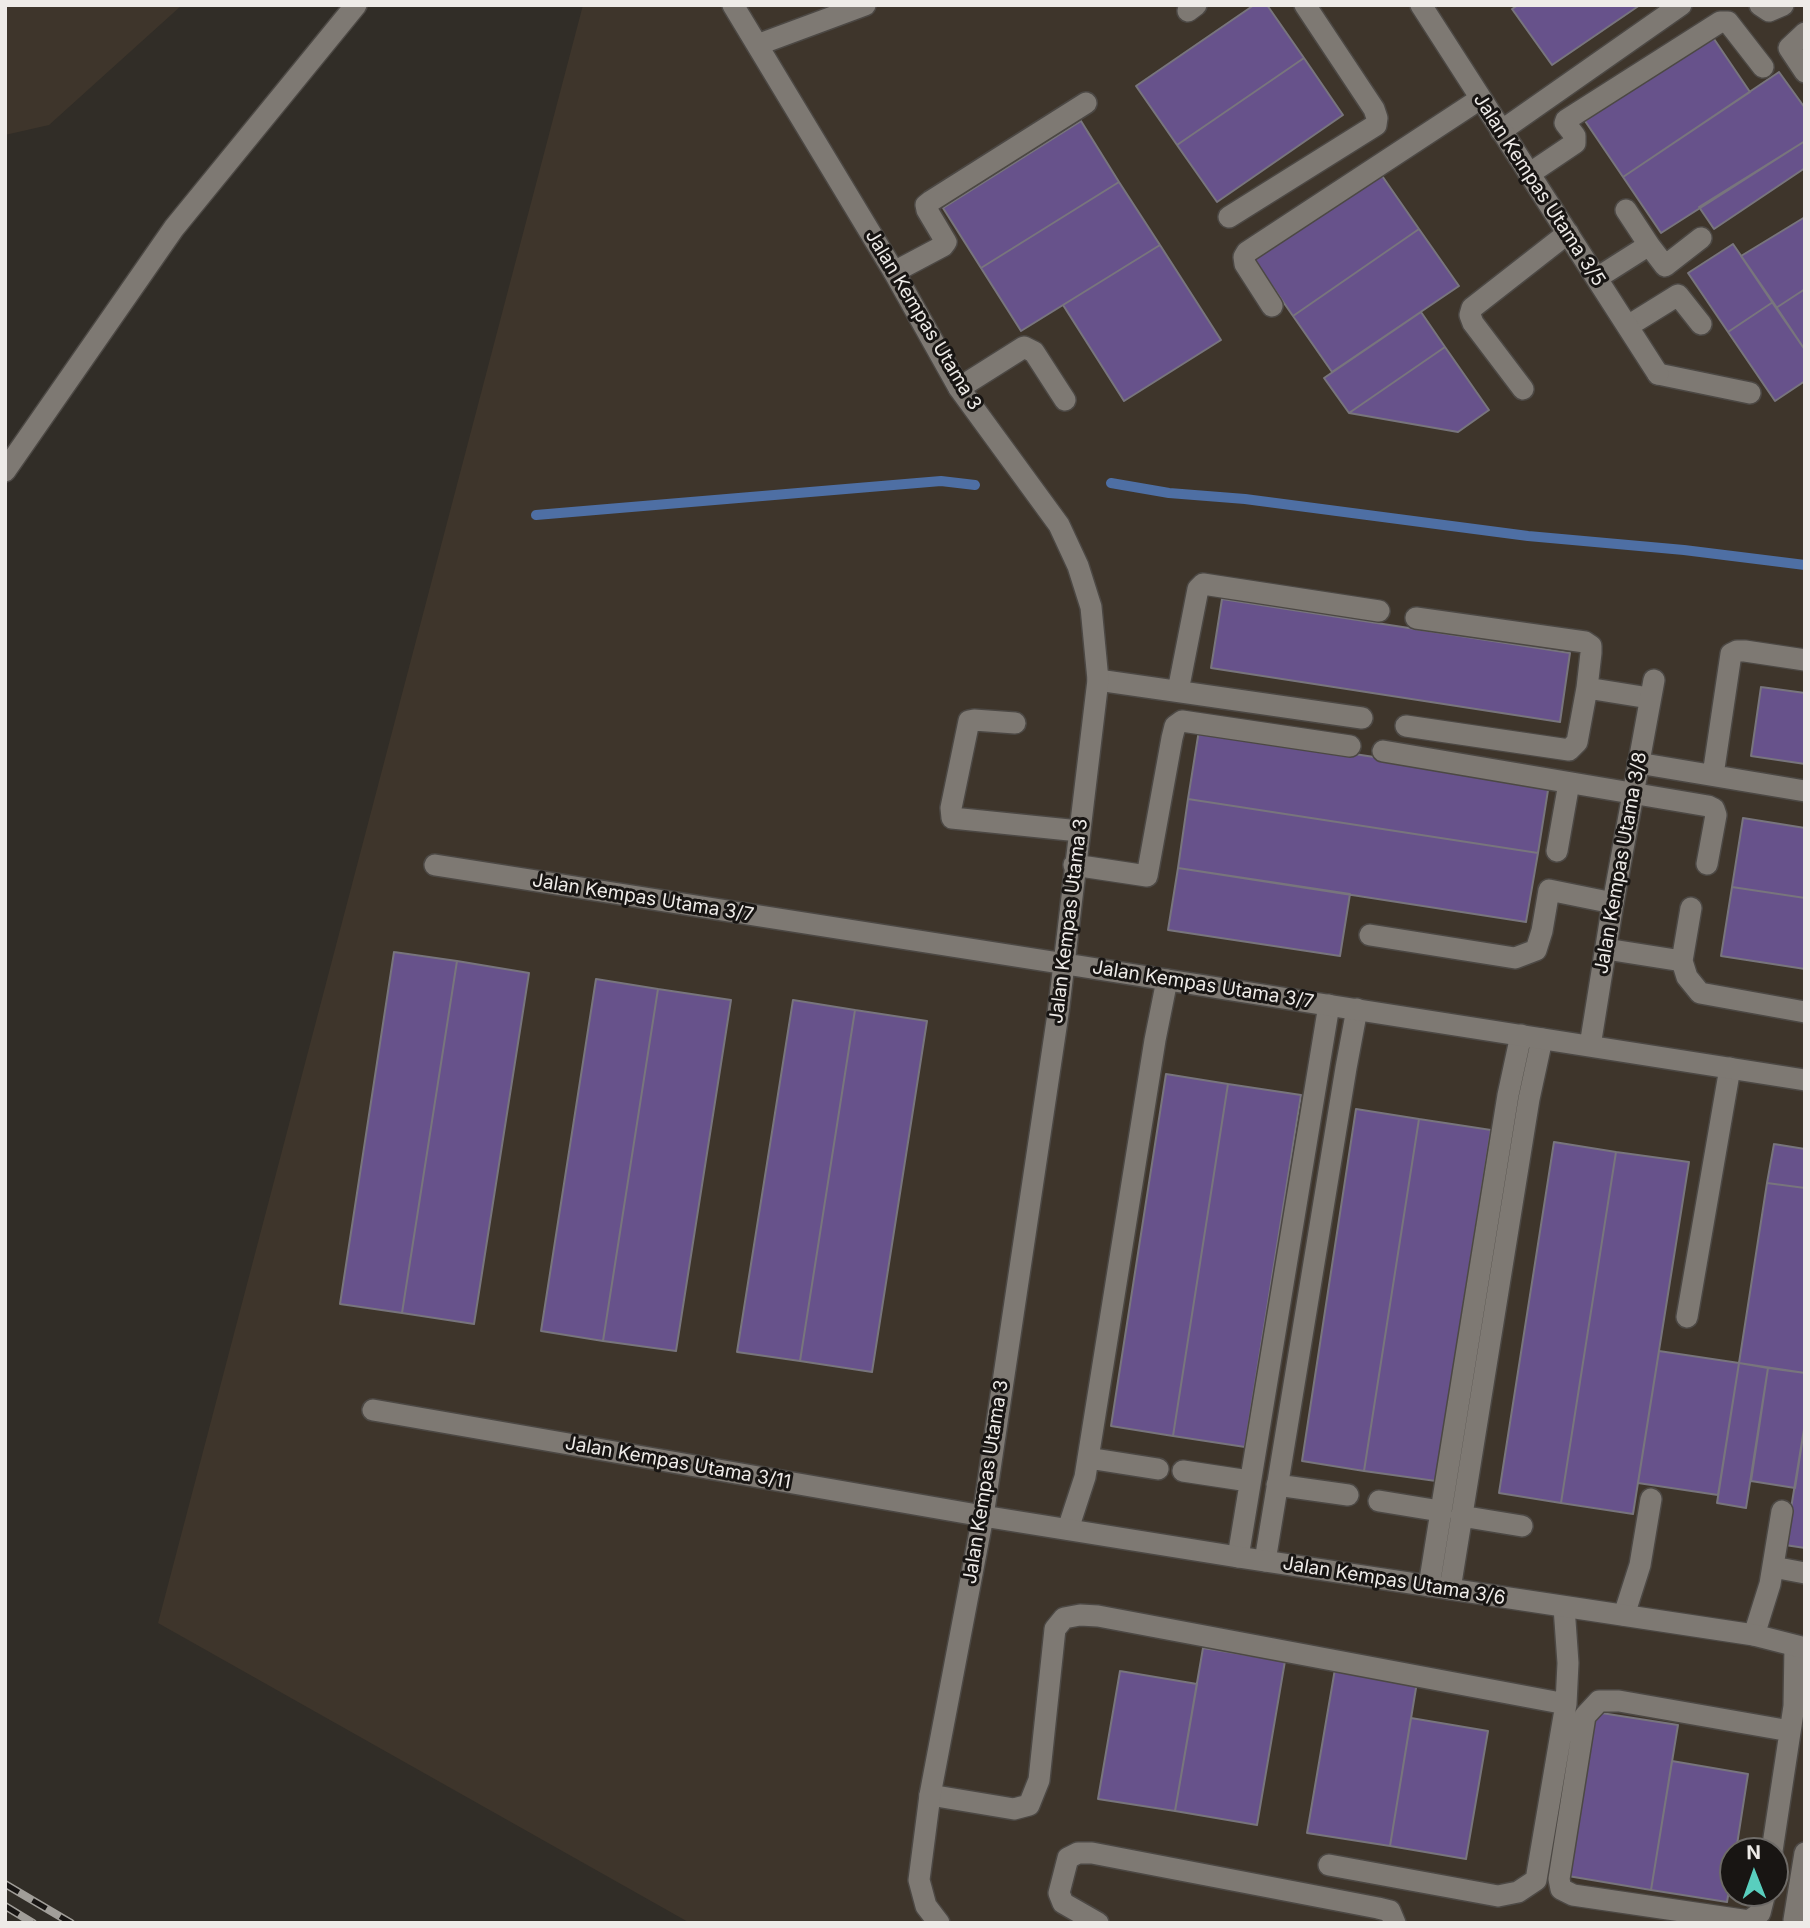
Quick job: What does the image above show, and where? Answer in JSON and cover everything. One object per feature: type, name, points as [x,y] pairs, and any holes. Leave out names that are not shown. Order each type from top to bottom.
[{"type":"street","points":[[5,471],[174,228],[356,5]]},
{"type":"street","name":"Jalan Kempas Utama 3","points":[[733,5],[894,272],[959,388],[1059,525],[1091,607],[1098,680],[1056,1028],[983,1516],[930,1795],[919,1880],[926,1906],[939,1923]]},
{"type":"street","points":[[757,45],[865,5]]},
{"type":"street","points":[[1229,217],[1376,125],[1374,109],[1304,5]]},
{"type":"street","name":"Jalan Kempas Utama 3/5","points":[[1421,5],[1658,374],[1750,393]]},
{"type":"street","points":[[1501,131],[1681,5]]},
{"type":"street","points":[[1760,5],[1769,11],[1777,10],[1783,5]]},
{"type":"street","points":[[1529,174],[1575,143],[1566,120],[1720,22],[1728,22],[1763,66]]},
{"type":"street","points":[[1805,33],[1789,48],[1805,72]]},
{"type":"street","points":[[1272,306],[1245,264],[1244,257],[1247,252],[1480,99]]},
{"type":"street","points":[[894,272],[946,242],[926,205],[1086,103]]},
{"type":"street","points":[[1626,210],[1665,266],[1701,238]]},
{"type":"street","points":[[1522,389],[1473,323],[1470,315],[1472,308],[1569,233]]},
{"type":"street","points":[[1597,278],[1648,245]]},
{"type":"street","points":[[1628,326],[1678,295],[1701,324]]},
{"type":"street","points":[[959,388],[1024,347],[1034,352],[1065,400]]},
{"type":"street","points":[[1178,691],[1198,589],[1203,584],[1379,611]]},
{"type":"street","points":[[1406,726],[1569,750],[1577,742],[1591,653],[1591,646],[1585,642],[1416,618]]},
{"type":"street","points":[[1713,775],[1731,654],[1745,651],[1805,660]]},
{"type":"street","points":[[1098,680],[1362,718]]},
{"type":"street","name":"Jalan Kempas Utama 3/8","points":[[1587,688],[1651,689],[1590,1046]]},
{"type":"street","points":[[1015,723],[969,721],[951,808],[952,818],[1079,831]]},
{"type":"street","points":[[1074,865],[1147,877],[1172,738],[1175,726],[1182,721],[1350,746]]},
{"type":"street","points":[[1384,751],[1714,809],[1716,815],[1707,864]]},
{"type":"street","points":[[1638,764],[1805,791]]},
{"type":"street","points":[[1557,851],[1569,783]]},
{"type":"street","name":"Jalan Kempas Utama 3/7","points":[[435,865],[1805,1080]]},
{"type":"street","points":[[1370,935],[1515,958],[1536,950],[1549,890],[1613,903]]},
{"type":"street","points":[[1691,908],[1682,961],[1687,977],[1700,993],[1805,1012]]},
{"type":"street","points":[[1606,949],[1682,961]]},
{"type":"street","points":[[1068,1529],[1085,1477],[1167,980]]},
{"type":"street","points":[[1238,1557],[1329,1005]]},
{"type":"street","points":[[1265,1561],[1343,1081],[1357,1010]]},
{"type":"street","points":[[1440,1588],[1440,1511],[1508,1095],[1531,1037]]},
{"type":"street","points":[[1440,1588],[1461,1516],[1527,1112],[1531,1037]]},
{"type":"street","points":[[1687,1317],[1730,1068]]},
{"type":"street","name":"Jalan Kempas Utama 3/11","points":[[373,1410],[983,1516]]},
{"type":"street","points":[[1088,1458],[1158,1469]]},
{"type":"street","points":[[1183,1471],[1249,1481]]},
{"type":"street","points":[[1277,1485],[1348,1496]]},
{"type":"street","points":[[1624,1615],[1640,1565],[1651,1499]]},
{"type":"street","points":[[1378,1501],[1440,1511]]},
{"type":"street","points":[[1754,1635],[1770,1584],[1782,1511]]},
{"type":"street","name":"Jalan Kempas Utama 3/6","points":[[983,1516],[1754,1635],[1800,1647]]},
{"type":"street","points":[[1461,1516],[1522,1526]]},
{"type":"street","points":[[1773,1567],[1805,1573]]},
{"type":"street","points":[[1329,1865],[1498,1896],[1518,1892],[1536,1880],[1566,1704],[1568,1663],[1564,1607]]},
{"type":"street","points":[[930,1795],[1014,1809],[1030,1805],[1039,1780],[1055,1629],[1064,1618],[1080,1615],[1566,1704]]},
{"type":"street","points":[[1774,1837],[1800,1647]]},
{"type":"street","points":[[1762,1907],[1760,1913],[1749,1921],[1573,1895],[1561,1889],[1559,1879],[1585,1716],[1600,1701],[1619,1702],[1790,1731]]},
{"type":"street","points":[[1098,1923],[1063,1903],[1059,1893],[1068,1858],[1078,1853],[1092,1853],[1378,1908],[1390,1911],[1395,1923]]},
{"type":"street","points":[[1797,1923],[1794,1920],[1805,1853]]},
{"type":"shaded area","points":[[5,5],[182,5],[49,125],[5,135]]},
{"type":"shaded area","points":[[583,5],[1805,5],[1805,1923],[690,1923],[158,1623]]},
{"type":"building","points":[[1254,5],[1267,5],[1304,58],[1177,145],[1136,86]]},
{"type":"building","points":[[1518,5],[1640,5],[1552,65],[1512,9]]},
{"type":"building","points":[[1710,33],[1750,92],[1623,177],[1583,118]]},
{"type":"building","points":[[1304,58],[1343,115],[1217,202],[1177,145]]},
{"type":"building","points":[[1779,72],[1805,108],[1805,141],[1661,233],[1623,177]]},
{"type":"building","points":[[1081,121],[1119,182],[981,268],[943,208]]},
{"type":"building","points":[[1805,141],[1805,168],[1714,229],[1699,207]]},
{"type":"building","points":[[1378,170],[1419,229],[1293,316],[1252,257]]},
{"type":"building","points":[[1119,182],[1160,245],[1021,331],[981,268]]},
{"type":"building","points":[[1805,217],[1805,289],[1776,308],[1741,256]]},
{"type":"building","points":[[1419,229],[1459,286],[1332,372],[1293,316]]},
{"type":"building","points":[[1733,244],[1773,302],[1728,332],[1688,273]]},
{"type":"building","points":[[1160,245],[1221,340],[1124,401],[1063,305]]},
{"type":"building","points":[[1805,289],[1805,350],[1776,308]]},
{"type":"building","points":[[1773,302],[1805,350],[1805,381],[1775,401],[1728,332]]},
{"type":"building","points":[[1421,312],[1445,347],[1349,413],[1324,378]]},
{"type":"building","points":[[1445,347],[1489,410],[1458,432],[1349,413]]},
{"type":"building","points":[[1222,599],[1570,653],[1560,722],[1211,668]]},
{"type":"building","points":[[1761,687],[1805,693],[1805,764],[1751,756]]},
{"type":"building","points":[[1199,730],[1549,784],[1538,853],[1188,799]]},
{"type":"building","points":[[1188,799],[1538,853],[1526,922],[1178,868]]},
{"type":"building","points":[[1743,818],[1805,828],[1805,898],[1732,887]]},
{"type":"building","points":[[1178,868],[1350,894],[1340,956],[1168,930]]},
{"type":"building","points":[[1732,887],[1805,898],[1805,969],[1721,956]]},
{"type":"building","points":[[394,952],[457,961],[402,1313],[340,1304]]},
{"type":"building","points":[[457,961],[529,973],[474,1324],[402,1313]]},
{"type":"building","points":[[596,979],[658,989],[603,1341],[541,1331]]},
{"type":"building","points":[[658,989],[731,1000],[676,1351],[603,1341]]},
{"type":"building","points":[[793,1000],[855,1010],[800,1361],[737,1352]]},
{"type":"building","points":[[855,1010],[927,1021],[872,1372],[800,1361]]},
{"type":"building","points":[[1166,1074],[1228,1084],[1173,1436],[1111,1426]]},
{"type":"building","points":[[1228,1084],[1301,1095],[1245,1447],[1173,1436]]},
{"type":"building","points":[[1356,1109],[1419,1119],[1364,1471],[1302,1461]]},
{"type":"building","points":[[1419,1119],[1491,1130],[1436,1481],[1364,1471]]},
{"type":"building","points":[[1554,1142],[1616,1152],[1561,1503],[1499,1493]]},
{"type":"building","points":[[1774,1144],[1805,1149],[1805,1188],[1767,1183]]},
{"type":"building","points":[[1616,1152],[1689,1162],[1633,1514],[1561,1503]]},
{"type":"building","points":[[1767,1183],[1805,1188],[1805,1373],[1739,1363]]},
{"type":"building","points":[[1659,1351],[1739,1363],[1718,1495],[1638,1483]]},
{"type":"building","points":[[1739,1363],[1768,1368],[1746,1508],[1717,1503]]},
{"type":"building","points":[[1768,1368],[1805,1373],[1805,1423],[1795,1488],[1751,1481]]},
{"type":"building","points":[[1805,1423],[1805,1548],[1785,1545]]},
{"type":"building","points":[[1203,1648],[1285,1661],[1257,1825],[1175,1811]]},
{"type":"building","points":[[1335,1669],[1417,1682],[1390,1846],[1307,1833]]},
{"type":"building","points":[[1120,1671],[1197,1684],[1175,1811],[1098,1799]]},
{"type":"building","points":[[1595,1712],[1678,1725],[1651,1890],[1568,1876]]},
{"type":"building","points":[[1411,1718],[1488,1731],[1466,1859],[1390,1846]]},
{"type":"building","points":[[1672,1761],[1748,1774],[1738,1837],[1719,1837],[1719,1901],[1651,1890]]},
{"type":"waterway","points":[[536,515],[941,481],[975,485]]},
{"type":"waterway","points":[[1111,483],[1169,493],[1245,499],[1528,536],[1684,550],[1805,565]]},
{"type":"railway","points":[[5,1884],[71,1923]]},
{"type":"railway","points":[[5,1906],[33,1923]]}]
